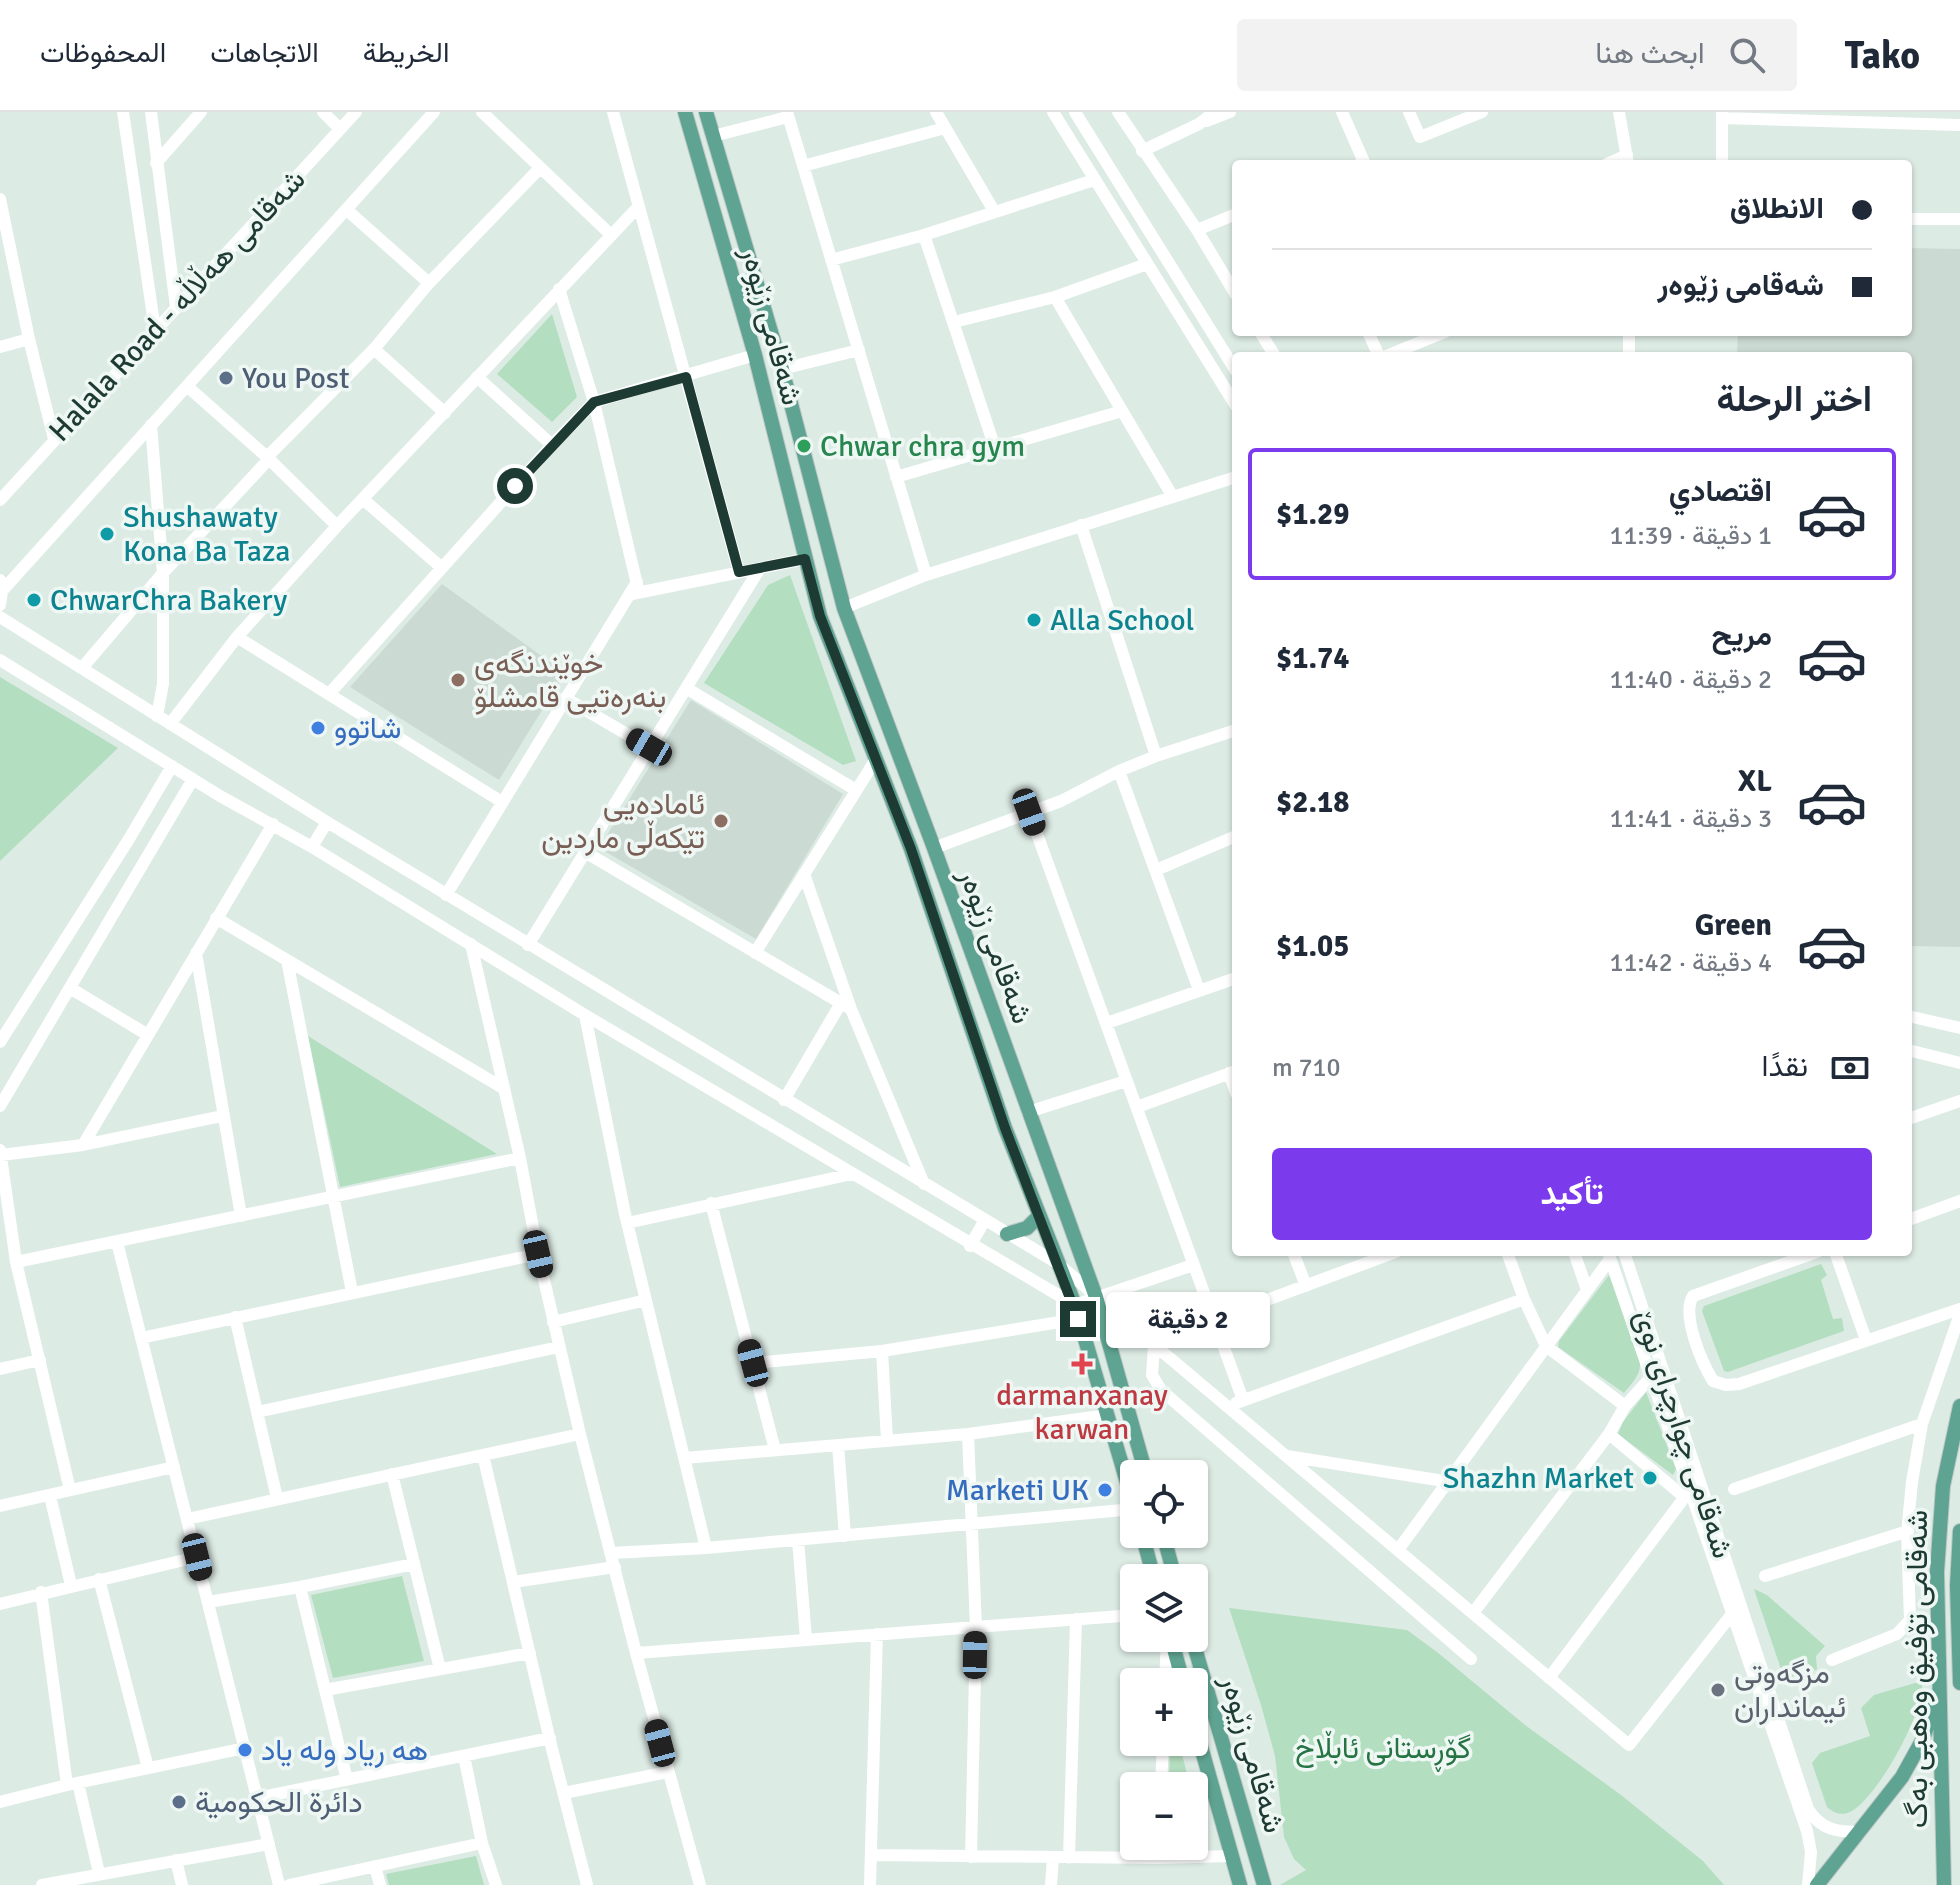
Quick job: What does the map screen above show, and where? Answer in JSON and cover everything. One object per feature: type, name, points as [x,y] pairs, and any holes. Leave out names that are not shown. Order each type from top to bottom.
[{"type":"main road","name":"شەقامی زێوەر","points":[[685,112],[755,355],[820,616],[911,849],[1005,1128],[1076,1312],[1121,1460]]},
{"type":"main road","name":"شەقامی زێوەر","points":[[706,112],[782,369],[844,608],[1096,1297],[1142,1460]]},
{"type":"main road","points":[[1007,1234],[1027,1228],[1039,1216]]},
{"type":"main road","name":"شەقامی تۆفیق وەهبی بەگ","points":[[1944,1885],[1936,1600],[1939,1529],[1947,1458],[1960,1406]]},
{"type":"main road","name":"شەقامی تۆفیق وەهبی بەگ","points":[[1960,1531],[1957,1586],[1960,1683]]},
{"type":"main road","name":"شەقامی زێوەر","points":[[1196,1652],[1264,1885]]},
{"type":"main road","points":[[1817,1885],[1902,1777],[1913,1758],[1940,1687]]},
{"type":"main road","name":"شەقامی زێوەر","points":[[1203,1756],[1240,1885]]},
{"type":"main road","points":[[1206,1768],[1235,1778]]},
{"type":"street","points":[[123,112],[155,330]]},
{"type":"street","points":[[151,112],[176,307]]},
{"type":"street","points":[[156,163],[201,112]]},
{"type":"street","points":[[323,112],[340,129]]},
{"type":"street","name":"Halala Road - شەقامی هەڵاڵە","points":[[0,500],[356,112]]},
{"type":"street","name":"Halala Road - شەقامی هەڵاڵە","points":[[1,586],[188,387],[434,112]]},
{"type":"street","points":[[482,112],[610,234]]},
{"type":"street","points":[[613,112],[739,572]]},
{"type":"street","points":[[936,112],[994,211]]},
{"type":"street","points":[[1053,112],[1232,400]]},
{"type":"street","points":[[1075,112],[1232,365]]},
{"type":"street","points":[[1118,112],[1232,288]]},
{"type":"street","points":[[1199,124],[1214,112]]},
{"type":"street","points":[[1142,151],[1230,112]]},
{"type":"street","points":[[1342,112],[1363,160]]},
{"type":"street","points":[[1409,112],[1420,137],[1482,112]]},
{"type":"street","points":[[1619,112],[1627,160]]},
{"type":"street","points":[[713,136],[788,115],[926,575]]},
{"type":"street","points":[[1722,160],[1722,115],[1960,125]]},
{"type":"street","points":[[803,166],[945,128]]},
{"type":"street","points":[[82,668],[268,458],[374,349],[429,283],[539,169]]},
{"type":"street","points":[[831,260],[924,235],[1094,180]]},
{"type":"street","points":[[0,199],[6,256],[54,439]]},
{"type":"street","points":[[170,724],[237,637],[337,526],[639,206]]},
{"type":"street","points":[[347,210],[429,283]]},
{"type":"street","points":[[1197,230],[1232,216]]},
{"type":"street","points":[[1912,219],[1960,219]]},
{"type":"street","points":[[924,235],[995,448]]},
{"type":"street","points":[[954,322],[1055,297],[1147,264]]},
{"type":"street","points":[[446,895],[565,698],[635,590],[594,402],[559,289]]},
{"type":"street","points":[[1055,297],[1173,497]]},
{"type":"street","points":[[1396,352],[1435,336]]},
{"type":"street","points":[[0,347],[29,339]]},
{"type":"street","points":[[374,349],[445,413]]},
{"type":"street","points":[[782,369],[859,350]]},
{"type":"street","points":[[329,694],[594,402],[755,355]]},
{"type":"street","points":[[477,377],[552,445]]},
{"type":"street","points":[[188,387],[268,458],[337,526]]},
{"type":"street","points":[[896,477],[1122,411]]},
{"type":"street","points":[[151,425],[163,573],[163,684],[157,716]]},
{"type":"street","points":[[844,608],[926,575],[1232,478]]},
{"type":"street","points":[[364,500],[442,568]]},
{"type":"street","points":[[1081,525],[1156,756]]},
{"type":"street","points":[[635,590],[805,559]]},
{"type":"street","points":[[528,945],[760,568]]},
{"type":"street","points":[[0,605],[1,586]]},
{"type":"street","points":[[0,617],[446,895],[1057,1263],[1629,1745],[1738,1614]]},
{"type":"street","points":[[237,637],[502,802]]},
{"type":"street","points":[[0,660],[1076,1312]]},
{"type":"street","points":[[686,688],[856,790]]},
{"type":"street","points":[[565,698],[649,747]]},
{"type":"street","points":[[934,848],[1061,801],[1156,756],[1232,731]]},
{"type":"street","points":[[755,953],[876,759]]},
{"type":"street","points":[[0,1042],[172,766]]},
{"type":"street","points":[[1119,771],[1199,990]]},
{"type":"street","points":[[0,1106],[193,779]]},
{"type":"street","points":[[1029,812],[1243,1400]]},
{"type":"street","points":[[312,847],[327,822]]},
{"type":"street","points":[[83,1145],[273,824]]},
{"type":"street","points":[[1156,870],[1232,838]]},
{"type":"street","points":[[585,852],[846,1006]]},
{"type":"street","points":[[804,874],[846,1006],[924,1184]]},
{"type":"street","points":[[216,918],[503,1088]]},
{"type":"street","points":[[471,944],[580,1434],[700,1885]]},
{"type":"street","points":[[196,953],[241,1216]]},
{"type":"street","points":[[287,960],[352,1292]]},
{"type":"street","points":[[1107,1023],[1232,979]]},
{"type":"street","points":[[70,988],[148,1035]]},
{"type":"street","points":[[784,1100],[846,1006]]},
{"type":"street","points":[[585,1015],[627,1223],[706,1548]]},
{"type":"street","points":[[1912,1017],[1960,1028]]},
{"type":"street","points":[[1912,1051],[1960,1063]]},
{"type":"street","points":[[1137,1107],[1232,1072]]},
{"type":"street","points":[[1028,1112],[1126,1081]]},
{"type":"street","points":[[1912,1118],[1960,1101]]},
{"type":"street","points":[[70,1490],[16,1262],[0,1152],[83,1145],[222,1116]]},
{"type":"street","points":[[16,1262],[520,1158]]},
{"type":"street","points":[[627,1223],[852,1174]]},
{"type":"street","points":[[1912,1219],[1960,1201]]},
{"type":"street","points":[[711,1203],[775,1450]]},
{"type":"street","points":[[970,1246],[985,1220]]},
{"type":"street","points":[[117,1242],[279,1885]]},
{"type":"street","points":[[141,1338],[538,1254]]},
{"type":"street","points":[[1295,1256],[1306,1286]]},
{"type":"street","points":[[1213,1320],[1385,1256]]},
{"type":"street","points":[[1508,1256],[1546,1346],[1625,1406]]},
{"type":"street","points":[[1575,1256],[1587,1290]]},
{"type":"street","points":[[1398,1550],[1450,1482],[1609,1256]]},
{"type":"street","name":"شەقامی چوارچرای نوێ","points":[[1609,1256],[1652,1376],[1686,1493],[1738,1614]]},
{"type":"street","name":"شەقامی چوارچرای نوێ","points":[[1625,1256],[1738,1614]]},
{"type":"street","points":[[1806,1256],[1693,1296],[1689,1321],[1713,1381],[1739,1384],[1866,1340],[1960,1312]]},
{"type":"street","points":[[1836,1256],[1866,1340]]},
{"type":"street","points":[[753,1363],[882,1351],[1076,1312],[1096,1297],[1193,1265]]},
{"type":"street","points":[[1226,1407],[1524,1299]]},
{"type":"street","points":[[553,1322],[646,1300]]},
{"type":"street","points":[[1832,1660],[1897,1634],[1907,1626],[1910,1614],[1908,1531],[1912,1482],[1922,1424],[1960,1312]]},
{"type":"street","points":[[235,1317],[277,1498]]},
{"type":"street","points":[[1154,1346],[1152,1375],[1161,1390],[1471,1659]]},
{"type":"street","points":[[257,1412],[559,1347]]},
{"type":"street","points":[[882,1351],[887,1441]]},
{"type":"street","points":[[0,1369],[40,1360]]},
{"type":"street","points":[[1473,1613],[1609,1434],[1625,1406],[1652,1376]]},
{"type":"street","points":[[684,1458],[968,1434],[1108,1415]]},
{"type":"street","points":[[1734,1489],[1922,1424]]},
{"type":"street","points":[[187,1519],[580,1434]]},
{"type":"street","points":[[968,1434],[976,1627],[971,1857]]},
{"type":"street","points":[[1549,1678],[1686,1493],[1609,1434]]},
{"type":"street","points":[[838,1445],[845,1536]]},
{"type":"street","points":[[483,1455],[587,1885]]},
{"type":"street","points":[[1285,1455],[1450,1482]]},
{"type":"street","points":[[0,1506],[174,1467]]},
{"type":"street","points":[[392,1474],[440,1669]]},
{"type":"street","points":[[50,1496],[71,1585]]},
{"type":"street","points":[[611,1553],[706,1548],[1120,1509]]},
{"type":"street","points":[[1765,1576],[1908,1531]]},
{"type":"street","points":[[798,1540],[806,1639]]},
{"type":"street","points":[[0,1604],[197,1557]]},
{"type":"street","points":[[208,1602],[414,1564]]},
{"type":"street","points":[[513,1582],[615,1567]]},
{"type":"street","points":[[99,1579],[148,1768]]},
{"type":"street","points":[[300,1587],[347,1780]]},
{"type":"street","points":[[41,1592],[72,1784],[99,1873]]},
{"type":"street","points":[[1738,1614],[1808,1809],[1825,1827],[1841,1832],[1860,1832]]},
{"type":"street","points":[[1738,1614],[1807,1831],[1811,1852],[1808,1885]]},
{"type":"street","points":[[636,1653],[1120,1616]]},
{"type":"street","points":[[1069,1858],[1076,1619]]},
{"type":"street","points":[[870,1885],[877,1634]]},
{"type":"street","points":[[325,1690],[530,1653]]},
{"type":"street","points":[[257,1798],[550,1738]]},
{"type":"street","points":[[0,1802],[245,1748]]},
{"type":"street","points":[[464,1756],[482,1843],[496,1885]]},
{"type":"street","points":[[564,1793],[668,1772]]},
{"type":"street","points":[[289,1885],[482,1843]]},
{"type":"street","points":[[42,1885],[82,1881],[99,1873],[269,1844]]},
{"type":"street","points":[[871,1855],[1069,1858],[1120,1855]]},
{"type":"street","points":[[1208,1855],[1232,1856]]},
{"type":"street","points":[[1051,1885],[1053,1858]]},
{"type":"street","points":[[176,1860],[182,1885]]},
{"type":"street","points":[[375,1866],[380,1885]]},
{"type":"shaded area","points":[[1912,248],[1960,249],[1960,947],[1912,946],[1912,352],[1737,352],[1738,336],[1912,336]]},
{"type":"shaded area","name":"خوێندنگەی بنەرەتیی قامشلۆ","points":[[442,584],[565,673],[499,780],[350,687]]},
{"type":"shaded area","name":"ئامادەیی تێکەڵی ماردین","points":[[691,700],[843,794],[756,939],[599,848]]},
{"type":"green space","points":[[552,314],[577,397],[552,422],[497,374]]},
{"type":"green space","points":[[790,575],[856,761],[843,765],[704,683],[768,585]]},
{"type":"green space","points":[[0,677],[118,748],[0,861]]},
{"type":"green space","points":[[308,1036],[497,1154],[340,1187]]},
{"type":"green space","points":[[1821,1264],[1827,1275],[1821,1280],[1833,1319],[1842,1318],[1844,1331],[1724,1371],[1702,1311],[1704,1306]]},
{"type":"green space","points":[[1609,1275],[1640,1363],[1637,1375],[1624,1393],[1558,1347],[1559,1341]]},
{"type":"green space","points":[[1646,1392],[1676,1469],[1673,1475],[1618,1434],[1623,1422]]},
{"type":"green space","points":[[402,1576],[424,1661],[333,1678],[311,1595]]},
{"type":"green space","points":[[1754,1589],[1767,1595],[1825,1646],[1816,1656],[1817,1669],[1806,1675],[1784,1678]]},
{"type":"green space","name":"گۆڕستانی ئابڵاخ","points":[[1229,1608],[1407,1630],[1525,1725],[1621,1795],[1703,1861],[1724,1885],[1280,1885],[1306,1870],[1294,1859],[1284,1837],[1275,1756]]},
{"type":"green space","points":[[1922,1681],[1921,1694],[1908,1732],[1873,1790],[1850,1812],[1841,1814],[1827,1807],[1812,1763],[1820,1753],[1870,1736],[1861,1708],[1874,1695]]},
{"type":"green space","points":[[1170,1756],[1182,1756],[1186,1772],[1169,1772]]},
{"type":"green space","points":[[476,1856],[484,1885],[389,1885],[386,1874]]},
{"type":"place","name":"You Post","points":[[226,378]]},
{"type":"place","name":"Chwar chra gym","points":[[804,446]]},
{"type":"place","name":"Shushawaty Kona Ba Taza","points":[[107,534]]},
{"type":"place","name":"ChwarChra Bakery","points":[[34,600]]},
{"type":"place","name":"Alla School","points":[[1034,620]]},
{"type":"place","name":"خوێندنگەی بنەرەتیی قامشلۆ","points":[[458,680]]},
{"type":"place","name":"شاتوو","points":[[318,728]]},
{"type":"place","name":"ئامادەیی تێکەڵی ماردین","points":[[721,821]]},
{"type":"place","name":"darmanxanay karwan","points":[[1082,1364]]},
{"type":"place","name":"Shazhn Market","points":[[1650,1478]]},
{"type":"place","name":"Marketi UK","points":[[1105,1490]]},
{"type":"place","name":"مزگەوتی ئیمانداران","points":[[1718,1690]]},
{"type":"place","name":"هه رياد وله ياد","points":[[245,1750]]},
{"type":"place","name":"دائرة الحكومية","points":[[179,1802]]},
{"type":"route","points":[[515,486],[594,402],[686,377],[739,572],[805,559],[820,616],[911,849],[1005,1128],[1078,1319]]}]
